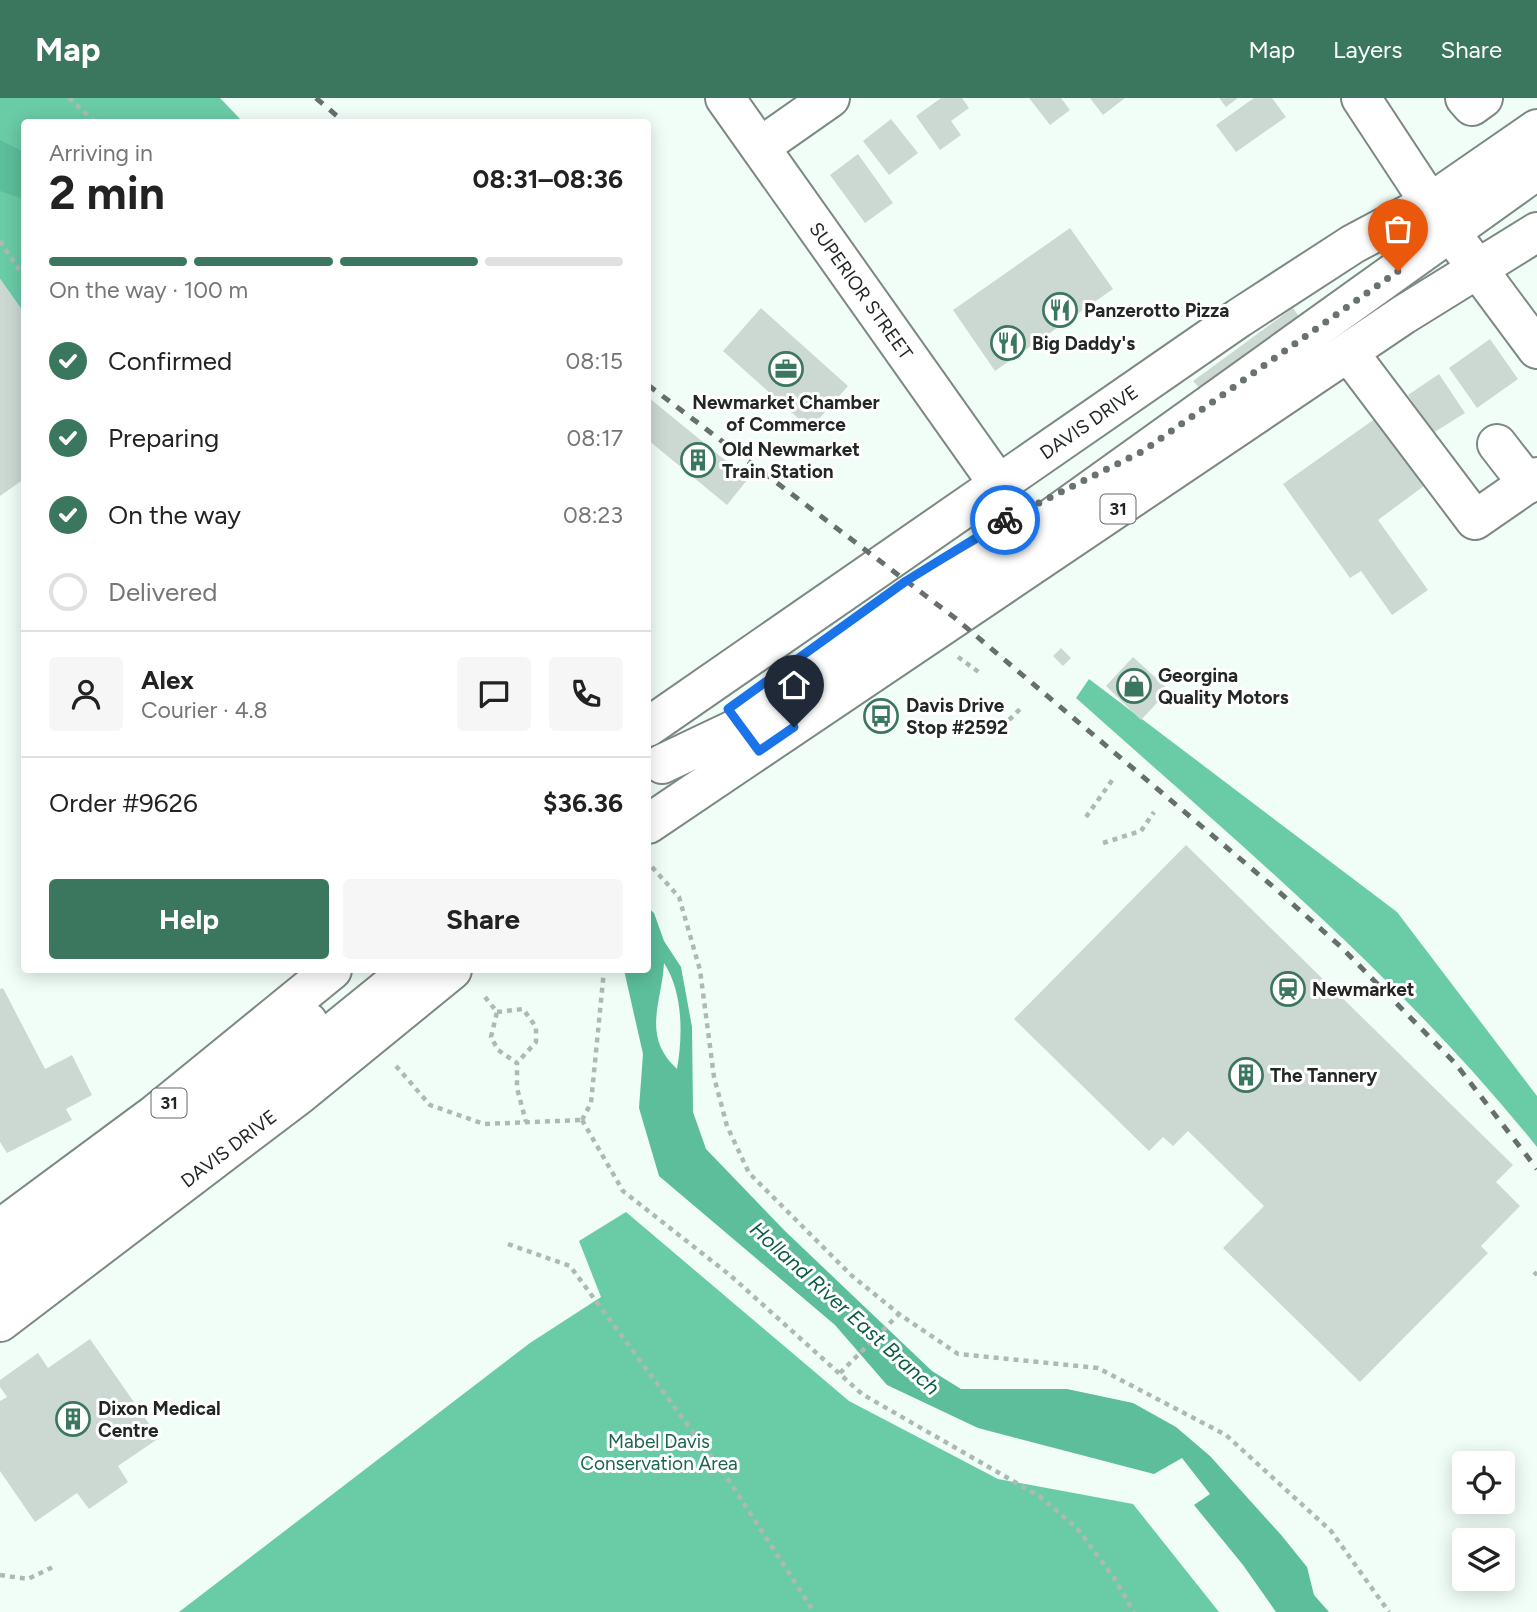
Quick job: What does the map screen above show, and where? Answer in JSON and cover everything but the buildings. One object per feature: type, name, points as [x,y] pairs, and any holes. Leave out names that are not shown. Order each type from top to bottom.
[{"type":"main road","name":"SUPERIOR STREET","points":[[725,98],[999,485]]},
{"type":"main road","points":[[761,146],[830,98]]},
{"type":"main road","points":[[1361,98],[1441,218],[1537,349]]},
{"type":"main road","points":[[1465,98],[1472,106],[1483,98]]},
{"type":"main road","name":"DAVIS DRIVE","points":[[651,820],[735,718],[912,542],[1353,244],[1441,218],[1537,129]]},
{"type":"main road","points":[[655,769],[926,595],[1021,540],[1143,451],[1441,218],[1537,170]]},
{"type":"main road","name":"DAVIS DRIVE","points":[[651,727],[735,718],[1349,353],[1537,232]]},
{"type":"main road","points":[[1349,353],[1475,520],[1532,480],[1497,444]]},
{"type":"main road","name":"31","points":[[0,1229],[154,1115],[328,973]]},
{"type":"main road","points":[[0,1259],[372,973]]},
{"type":"main road","points":[[0,1295],[115,1209],[406,973]]},
{"type":"main road","name":"DAVIS DRIVE","points":[[0,1322],[300,1094],[448,973]]},
{"type":"path","points":[[69,98],[91,119]]},
{"type":"path","points":[[0,241],[21,272]]},
{"type":"path","points":[[958,657],[980,673]]},
{"type":"path","points":[[995,734],[1022,706]]},
{"type":"path","points":[[1086,817],[1113,779]]},
{"type":"path","points":[[1103,843],[1141,831],[1154,812]]},
{"type":"path","points":[[653,867],[679,897],[699,970],[714,1077],[727,1126],[749,1173],[851,1275],[899,1314],[958,1354],[1098,1368],[1226,1435],[1331,1531],[1389,1612]]},
{"type":"path","points":[[582,1120],[591,1103],[604,973]]},
{"type":"path","points":[[485,997],[497,1012]]},
{"type":"path","points":[[497,1012],[523,1009],[531,1015],[537,1027],[536,1042],[517,1063],[517,1088],[526,1122]]},
{"type":"path","points":[[497,1012],[491,1037],[498,1050],[517,1063]]},
{"type":"path","points":[[396,1066],[430,1105],[484,1124],[582,1120]]},
{"type":"path","points":[[582,1120],[623,1191],[731,1276],[862,1394],[1039,1496],[1077,1528],[1114,1578],[1134,1612]]},
{"type":"path","points":[[509,1244],[570,1266],[730,1482],[814,1612]]},
{"type":"path","points":[[840,1373],[899,1314]]},
{"type":"path","points":[[0,1582],[2,1576],[28,1578],[55,1566]]},
{"type":"green space","points":[[0,98],[220,98],[240,119],[21,119],[21,309],[0,279]]},
{"type":"green space","points":[[1089,679],[1397,912],[1537,1096],[1537,1147],[1485,1085],[1374,969],[1257,859],[1076,698]]},
{"type":"green space","name":"Mabel Davis Conservation Area","points":[[626,1212],[849,1401],[998,1479],[1133,1504],[1219,1612],[179,1612],[530,1343],[601,1297],[579,1241]]},
{"type":"water","points":[[0,140],[21,150],[21,198],[0,191]]},
{"type":"water","name":"Holland River East Branch","points":[[651,910],[664,941],[681,967],[692,1027],[693,1112],[706,1149],[785,1231],[932,1371],[961,1389],[1067,1389],[1133,1403],[1176,1427],[1210,1456],[1282,1536],[1307,1567],[1314,1595],[1329,1612],[1276,1612],[1243,1565],[1194,1505],[1210,1494],[1182,1458],[1154,1474],[978,1428],[887,1385],[835,1325],[659,1176],[639,1108],[643,1054],[625,973],[651,973]],"holes":[[[664,963],[675,987],[680,1014],[677,1069],[666,1057],[657,1032],[656,1019]]]},
{"type":"railway","points":[[316,98],[340,119]]},
{"type":"railway","points":[[651,387],[955,618],[1277,890],[1341,947],[1455,1063],[1537,1169]]},
{"type":"way so far","points":[[1005,520],[1143,451],[1398,271]]},
{"type":"place","name":"Panzerotto Pizza","points":[[1060,310]]},
{"type":"place","name":"Big Daddy's","points":[[1008,343]]},
{"type":"place","name":"Newmarket Chamber of Commerce","points":[[786,369]]},
{"type":"place","name":"Old Newmarket Train Station","points":[[698,460]]},
{"type":"place","name":"Georgina Quality Motors","points":[[1134,686]]},
{"type":"place","name":"Davis Drive Stop #2592","points":[[881,716]]},
{"type":"place","name":"Newmarket","points":[[1288,989]]},
{"type":"place","name":"The Tannery","points":[[1246,1075]]},
{"type":"place","name":"Dixon Medical Centre","points":[[73,1419]]},
{"type":"route","points":[[794,727],[759,751],[728,709],[779,669],[906,581],[1005,520]]}]
